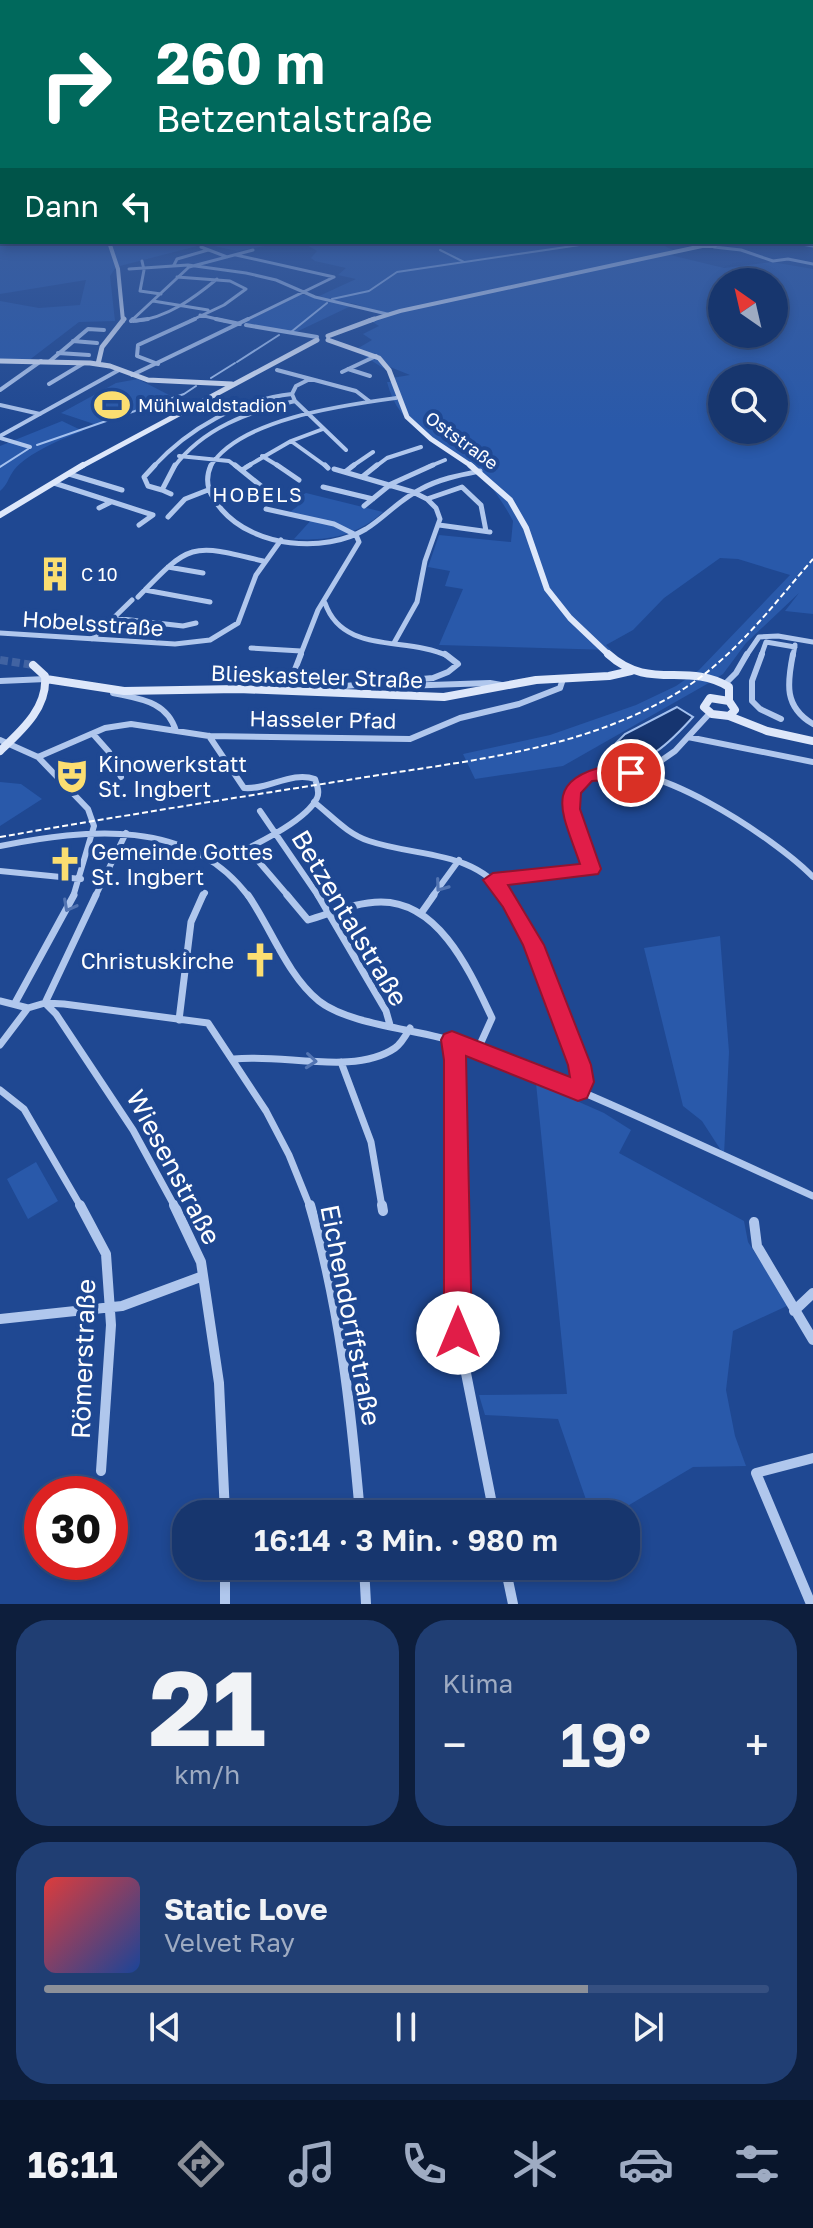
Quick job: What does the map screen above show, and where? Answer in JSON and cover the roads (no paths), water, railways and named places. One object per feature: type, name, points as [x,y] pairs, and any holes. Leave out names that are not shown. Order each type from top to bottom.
[{"type":"main road","points":[[98,364],[102,347],[124,321],[120,280]]},
{"type":"main road","points":[[328,338],[387,314],[534,280]]},
{"type":"main road","points":[[0,515],[317,338],[328,338],[376,356]]},
{"type":"main road","name":"Oststraße","points":[[376,356],[389,370],[403,412],[419,429],[499,487],[520,514],[533,544],[542,580],[555,600],[603,649],[631,671]]},
{"type":"main road","points":[[1,362],[98,364],[157,381],[233,385]]},
{"type":"main road","points":[[211,382],[256,373]]},
{"type":"main road","points":[[0,751],[4,741],[42,700],[47,687],[46,679],[33,665]]},
{"type":"main road","points":[[631,671],[712,679],[731,693],[732,713]]},
{"type":"main road","name":"Blieskasteler Straße","points":[[46,679],[109,690],[287,690],[444,697],[631,671]]},
{"type":"main road","points":[[723,685],[719,697],[705,702],[704,707],[710,713],[732,713],[767,731],[813,740]]},
{"type":"main road","points":[[719,697],[729,701]]},
{"type":"street","points":[[142,280],[140,291],[161,294]]},
{"type":"street","points":[[131,321],[174,280]]},
{"type":"street","points":[[124,321],[151,319],[199,295],[216,280]]},
{"type":"street","points":[[158,364],[137,356],[138,345],[239,297],[246,289],[240,283],[222,280]]},
{"type":"street","points":[[273,280],[303,292],[387,314]]},
{"type":"street","points":[[132,375],[328,280]]},
{"type":"street","points":[[153,301],[211,311]]},
{"type":"street","points":[[200,315],[240,324]]},
{"type":"street","points":[[246,325],[317,338]]},
{"type":"street","points":[[50,361],[88,329],[104,330]]},
{"type":"street","points":[[73,341],[97,343]]},
{"type":"street","points":[[58,353],[89,355]]},
{"type":"street","points":[[342,372],[376,356]]},
{"type":"street","points":[[0,390],[41,361]]},
{"type":"street","points":[[49,384],[84,363]]},
{"type":"street","points":[[348,369],[370,376]]},
{"type":"street","points":[[0,437],[119,370]]},
{"type":"street","points":[[277,370],[356,391],[369,401]]},
{"type":"street","points":[[310,379],[296,386],[292,394],[295,401],[346,450]]},
{"type":"street","points":[[171,494],[148,486],[144,477],[160,457],[192,433],[250,404],[292,394]]},
{"type":"street","points":[[396,398],[308,414],[247,438],[216,458],[207,475],[208,490],[233,524],[255,534],[281,540],[317,542],[356,535],[374,526],[413,492],[435,482],[480,471]]},
{"type":"street","points":[[162,490],[168,471],[179,456],[204,437],[259,411],[295,401]]},
{"type":"street","points":[[0,405],[40,414]]},
{"type":"street","points":[[242,470],[291,441],[323,429]]},
{"type":"street","points":[[0,437],[30,447]]},
{"type":"street","points":[[291,441],[331,469],[413,492],[436,508],[439,525],[425,561],[417,602],[394,643]]},
{"type":"street","points":[[362,477],[387,458],[421,447]]},
{"type":"street","points":[[345,472],[373,452]]},
{"type":"street","points":[[179,456],[229,461],[242,470],[248,479],[266,490]]},
{"type":"street","points":[[262,456],[299,480]]},
{"type":"street","points":[[364,506],[391,484],[445,460]]},
{"type":"street","points":[[69,474],[122,490]]},
{"type":"street","points":[[54,483],[153,515],[139,525]]},
{"type":"street","points":[[323,487],[373,499]]},
{"type":"street","points":[[427,499],[462,487],[480,501],[488,532],[439,525]]},
{"type":"street","points":[[168,517],[185,499],[208,490]]},
{"type":"street","points":[[99,508],[111,502]]},
{"type":"street","points":[[266,509],[334,524],[356,535],[359,542],[318,610],[287,690]]},
{"type":"street","points":[[92,639],[181,556],[203,550],[263,561],[281,540]]},
{"type":"street","name":"Hobelsstraße","points":[[0,633],[183,645],[210,640],[234,628],[242,617],[263,561]]},
{"type":"street","points":[[168,567],[203,573]]},
{"type":"street","points":[[145,590],[210,602]]},
{"type":"street","points":[[305,691],[323,687],[393,684],[438,676],[453,670],[458,664],[454,658],[442,653],[342,630],[328,617],[325,603]]},
{"type":"street","points":[[113,618],[183,626],[196,623]]},
{"type":"street","points":[[723,685],[739,672],[755,640],[767,636],[813,642]]},
{"type":"street","points":[[796,639],[787,681],[788,702],[800,717],[813,724]]},
{"type":"street","points":[[781,719],[760,709],[752,701],[752,681],[764,644],[770,642],[795,647]]},
{"type":"street","points":[[251,648],[301,651]]},
{"type":"street","name":"Blieskasteler Straße","points":[[0,681],[46,679]]},
{"type":"street","name":"Hasseler Pfad","points":[[38,757],[105,728],[131,724],[209,736],[410,739],[460,718],[545,696],[560,688],[563,679]]},
{"type":"street","points":[[393,684],[431,688],[500,682],[507,686]]},
{"type":"street","points":[[109,690],[163,707],[171,716],[176,731]]},
{"type":"street","points":[[642,774],[670,755],[710,713]]},
{"type":"street","points":[[93,734],[109,752],[121,777]]},
{"type":"street","points":[[209,736],[244,788],[263,788],[302,776],[312,777],[317,783],[314,802],[275,833],[225,860]]},
{"type":"street","points":[[688,737],[813,762]]},
{"type":"street","points":[[4,741],[38,757],[94,819],[81,879],[73,899],[15,1003]]},
{"type":"street","points":[[493,880],[592,869],[571,809],[572,792],[586,776],[606,772],[642,774],[664,781],[762,832],[806,867],[813,877]]},
{"type":"street","points":[[314,802],[347,830],[367,840],[459,860],[493,880],[520,918],[548,980],[580,1065],[582,1082],[578,1091]]},
{"type":"street","name":"Betzentalstraße","points":[[260,811],[329,913],[386,1011],[390,1025],[478,1049],[813,1196]]},
{"type":"street","points":[[0,846],[93,832],[126,833],[176,841],[203,854],[246,893],[319,1003],[345,1015],[390,1025]]},
{"type":"street","points":[[0,1045],[28,1008],[45,1003],[126,833]]},
{"type":"street","points":[[247,848],[307,919],[377,902],[398,904],[422,912],[446,935],[490,1015],[491,1022],[478,1049]]},
{"type":"street","points":[[422,912],[459,860]]},
{"type":"street","points":[[0,871],[81,879]]},
{"type":"street","points":[[179,1020],[186,991],[188,925],[205,893]]},
{"type":"street","points":[[0,1001],[28,1008]]},
{"type":"street","name":"Eichendorffstraße","points":[[45,1003],[208,1023],[234,1059],[283,1142],[308,1201],[342,1355],[358,1500]]},
{"type":"street","name":"Wiesenstraße","points":[[45,1003],[56,1014],[133,1130],[186,1227],[203,1276],[219,1383],[224,1500]]},
{"type":"street","points":[[234,1059],[262,1056],[341,1062],[398,1049],[406,1041],[410,1028]]},
{"type":"street","points":[[452,1040],[455,1060],[458,1333],[491,1500]]},
{"type":"street","points":[[341,1062],[371,1142],[383,1211]]},
{"type":"street","name":"Römerstraße","points":[[0,1090],[24,1109],[41,1134],[106,1254],[110,1309],[101,1471]]},
{"type":"street","points":[[754,1222],[757,1246],[813,1340]]},
{"type":"street","points":[[0,1319],[110,1309],[203,1276]]},
{"type":"street","points":[[794,1311],[813,1293]]},
{"type":"street","points":[[811,1604],[756,1473],[813,1458]]},
{"type":"street","points":[[225,1580],[225,1604]]},
{"type":"street","points":[[365,1580],[366,1604]]},
{"type":"street","points":[[508,1580],[513,1604]]},
{"type":"waterway","points":[[332,299],[369,291],[385,280]]},
{"type":"waterway","points":[[291,332],[327,303]]},
{"type":"waterway","points":[[237,362],[279,335]]},
{"type":"waterway","points":[[211,378],[235,363]]},
{"type":"waterway","points":[[37,445],[184,394],[196,386]]},
{"type":"waterway","points":[[0,467],[28,449]]},
{"type":"tunnel","points":[[0,660],[33,665]]},
{"type":"railway","points":[[0,837],[486,758],[528,750],[609,726],[648,709],[704,675],[754,628],[813,559]]},
{"type":"place","name":"Mühlwaldstadion","points":[[112,405]]},
{"type":"place","name":"C 10","points":[[55,574]]},
{"type":"place","name":"Kinowerkstatt St. Ingbert","points":[[72,776]]},
{"type":"place","name":"Gemeinde Gottes St. Ingbert","points":[[65,864]]},
{"type":"place","name":"Christuskirche","points":[[260,960]]},
{"type":"district","name":"HOBELS","points":[[258,494]]}]
